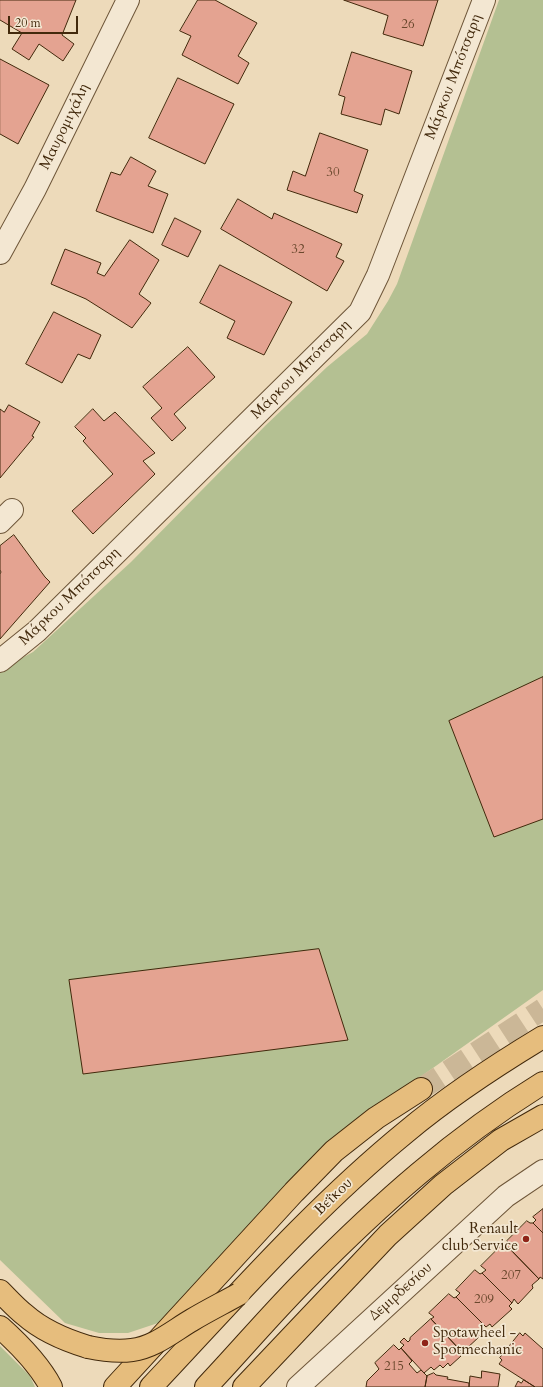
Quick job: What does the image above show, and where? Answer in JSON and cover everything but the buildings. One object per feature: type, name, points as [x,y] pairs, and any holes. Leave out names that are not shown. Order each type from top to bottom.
[{"type":"main road","name":"Βεΐκου","points":[[151,1387],[273,1256],[356,1175],[406,1131],[461,1089],[543,1037]]},
{"type":"main road","points":[[206,1387],[306,1279],[384,1203],[431,1162],[485,1121],[543,1084]]},
{"type":"main road","points":[[115,1387],[288,1198],[334,1151],[376,1118],[421,1089]]},
{"type":"main road","points":[[244,1387],[393,1230],[443,1185],[501,1140],[543,1116]]},
{"type":"main road","points":[[0,1291],[25,1315],[57,1336],[88,1348],[108,1350],[131,1350],[144,1346],[167,1336],[192,1320],[239,1294]]},
{"type":"main road","points":[[0,1327],[13,1339],[40,1370],[51,1387]]},
{"type":"street","name":"Μαυρομιχάλη","points":[[0,253],[35,190],[128,0]]},
{"type":"street","name":"Μάρκου Μπότσαρη","points":[[0,661],[37,631],[360,312],[378,274],[484,0]]},
{"type":"street","name":"Δεμιρδεσίου","points":[[298,1387],[506,1196],[543,1170]]},
{"type":"green space","points":[[499,0],[543,0],[543,990],[416,1080],[161,1322],[128,1333],[99,1333],[65,1323],[0,1260],[0,670],[33,652],[131,562],[266,425],[327,367],[367,334],[397,284]]},
{"type":"green space","points":[[0,1346],[30,1376],[35,1387],[0,1387]]},
{"type":"tunnel","points":[[421,1089],[543,1009]]},
{"type":"place","name":"Renault club Service","points":[[526,1239]]},
{"type":"place","name":"Spotawheel - Spotmechanic","points":[[425,1343]]}]
